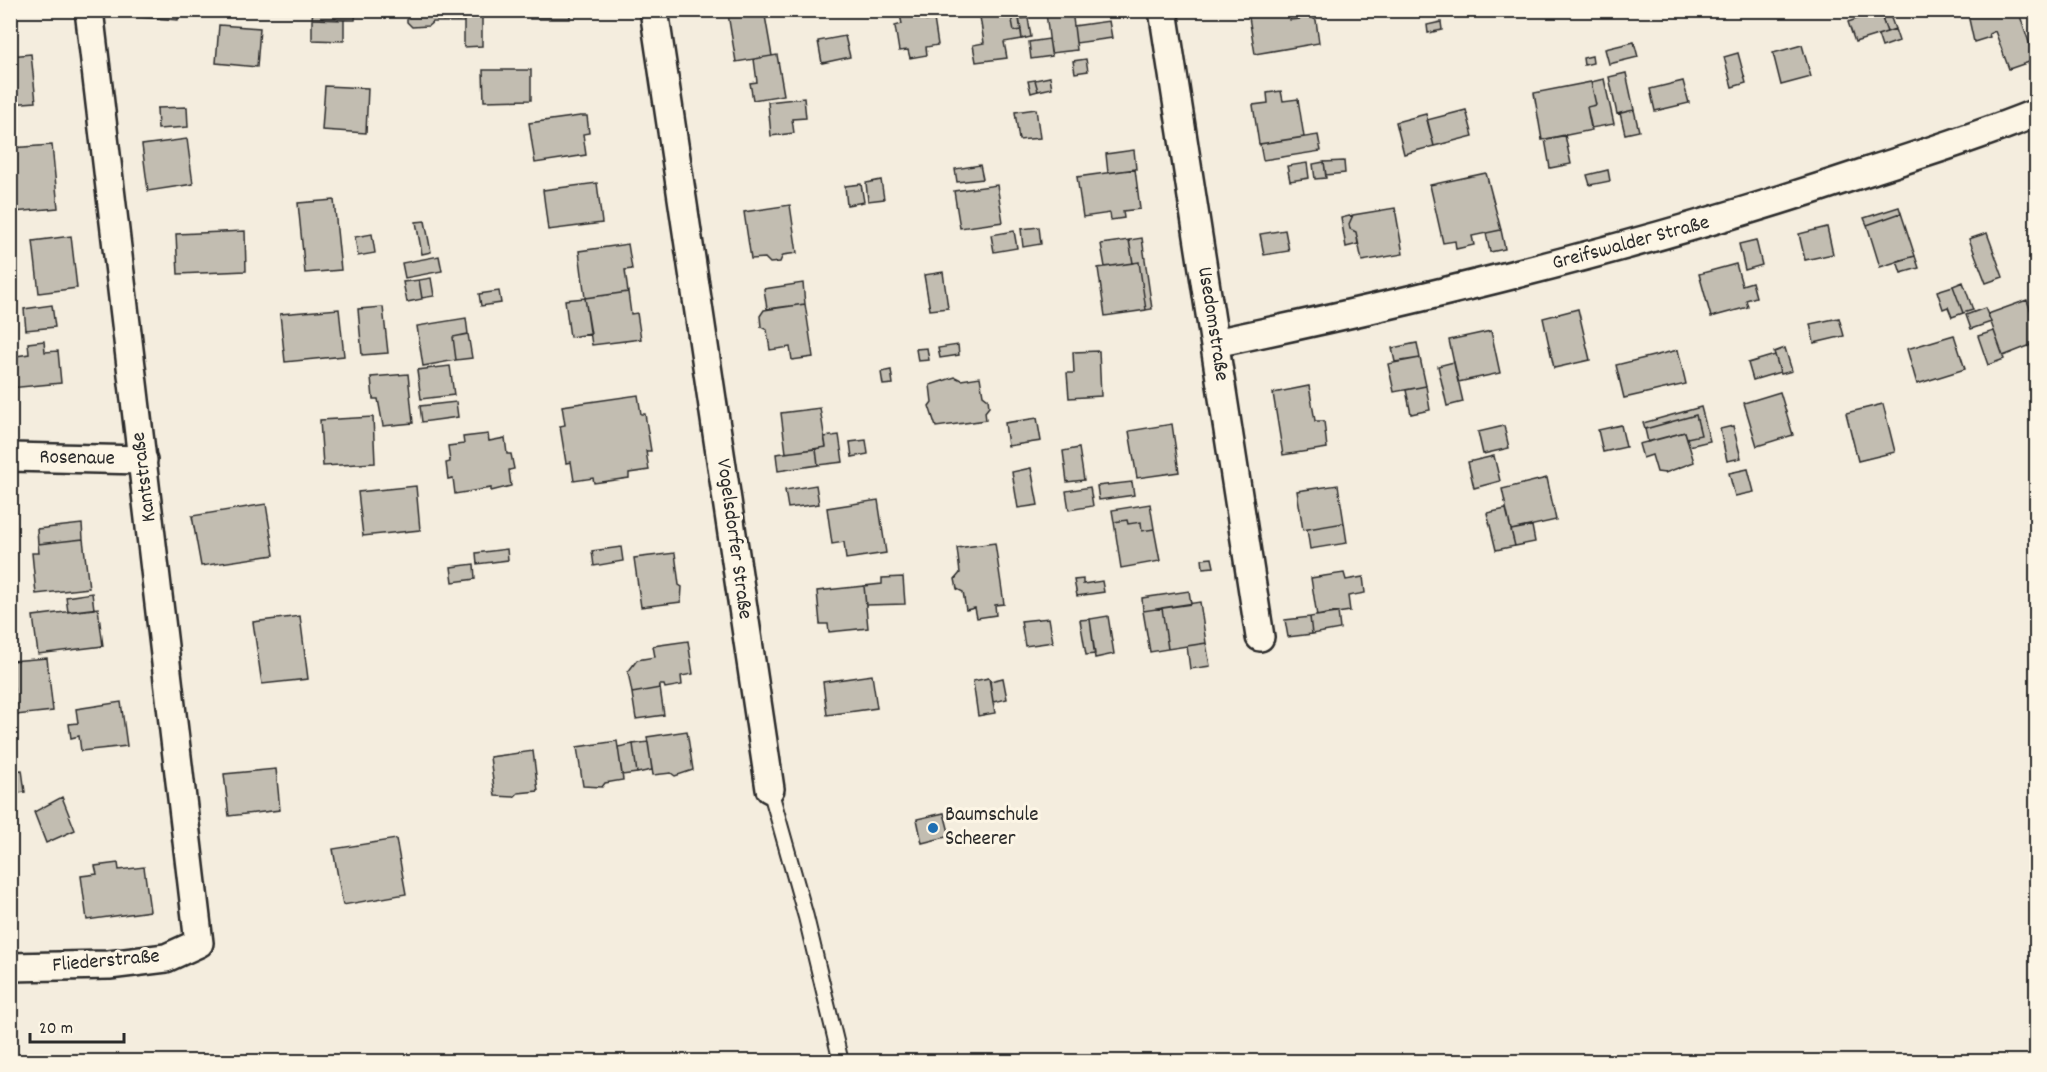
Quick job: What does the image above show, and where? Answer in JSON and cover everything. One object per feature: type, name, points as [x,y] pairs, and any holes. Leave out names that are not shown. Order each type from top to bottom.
[{"type":"street","name":"Kantstraße","points":[[89,10],[199,944]]},
{"type":"street","name":"Vogelsdorfer Straße","points":[[654,10],[770,789]]},
{"type":"street","name":"Usedomstraße","points":[[1163,10],[1260,637]]},
{"type":"street","name":"Greifswalder Straße","points":[[1215,343],[1334,318],[1677,232],[1767,206],[2037,113]]},
{"type":"street","name":"Rosenaue","points":[[10,457],[143,460]]},
{"type":"street","name":"Fliederstraße","points":[[10,967],[109,965],[166,958],[199,944]]},
{"type":"lane","name":"Vogelsdorfer Straße","points":[[770,789],[806,917],[841,1062]]},
{"type":"building","points":[[126,10],[179,10],[178,20],[125,16]]},
{"type":"building","points":[[313,10],[356,10],[355,20],[312,19]]},
{"type":"building","points":[[407,10],[464,10],[464,22],[433,22],[428,26],[412,27],[407,22]]},
{"type":"building","points":[[464,10],[482,10],[482,46],[464,47]]},
{"type":"building","points":[[530,10],[570,10],[570,19],[530,19]]},
{"type":"building","points":[[747,10],[764,10],[772,56],[736,62],[728,14]]},
{"type":"building","points":[[899,10],[924,10],[926,21],[934,19],[938,45],[926,47],[927,55],[910,58],[908,50],[899,51],[895,26],[902,24]]},
{"type":"building","points":[[979,10],[1010,10],[1014,31],[1021,30],[1022,39],[1004,42],[1007,58],[976,62],[973,45],[984,43]]},
{"type":"building","points":[[1010,10],[1018,10],[1021,30],[1014,31]]},
{"type":"building","points":[[1018,10],[1027,10],[1028,18],[1019,19]]},
{"type":"building","points":[[1072,10],[1077,50],[1051,53],[1046,13]]},
{"type":"building","points":[[1289,10],[1290,20],[1311,17],[1316,20],[1319,43],[1255,54],[1248,11]]},
{"type":"building","points":[[1289,10],[1298,10],[1300,19],[1290,20]]},
{"type":"building","points":[[1511,10],[1540,10],[1513,17]]},
{"type":"building","points":[[1860,10],[1877,10],[1878,12],[1862,17]]},
{"type":"building","points":[[1888,10],[1895,29],[1887,32],[1880,13]]},
{"type":"building","points":[[1943,10],[1961,10],[1961,12],[1945,18]]},
{"type":"building","points":[[1967,10],[2018,10],[2035,60],[2009,69],[1995,31],[1989,34],[1990,37],[1974,42]]},
{"type":"building","points":[[1880,11],[1887,32],[1855,42],[1848,22]]},
{"type":"building","points":[[1028,18],[1031,37],[1022,39],[1019,19]]},
{"type":"building","points":[[312,19],[344,20],[344,41],[312,40]]},
{"type":"building","points":[[1109,21],[1112,38],[1076,43],[1074,26]]},
{"type":"building","points":[[1441,22],[1442,30],[1428,33],[1427,25]]},
{"type":"building","points":[[219,25],[260,28],[257,67],[216,63]]},
{"type":"building","points":[[1895,29],[1899,41],[1882,47],[1878,35]]},
{"type":"building","points":[[845,36],[850,57],[822,63],[818,41]]},
{"type":"building","points":[[1049,39],[1052,56],[1031,59],[1029,42]]},
{"type":"building","points":[[1634,42],[1638,57],[1609,64],[1605,49]]},
{"type":"building","points":[[1802,45],[1811,77],[1781,85],[1773,53]]},
{"type":"building","points":[[1738,53],[1746,83],[1732,87],[1724,57]]},
{"type":"building","points":[[31,54],[36,102],[10,104],[10,56]]},
{"type":"building","points":[[777,55],[784,95],[753,100],[750,83],[757,82],[754,59]]},
{"type":"building","points":[[1592,56],[1593,63],[1584,65],[1583,58]]},
{"type":"building","points":[[1086,59],[1088,71],[1075,73],[1073,61]]},
{"type":"building","points":[[483,70],[531,70],[531,100],[484,101]]},
{"type":"building","points":[[1626,73],[1634,110],[1617,114],[1609,77]]},
{"type":"building","points":[[1050,77],[1052,88],[1038,91],[1035,80]]},
{"type":"building","points":[[1604,79],[1614,124],[1591,128],[1587,107],[1596,105],[1591,82]]},
{"type":"building","points":[[1035,80],[1038,91],[1031,93],[1028,81]]},
{"type":"building","points":[[1683,81],[1689,103],[1655,111],[1650,89]]},
{"type":"building","points":[[1591,82],[1596,105],[1587,107],[1592,130],[1542,140],[1534,93]]},
{"type":"building","points":[[325,86],[368,88],[366,133],[322,130]]},
{"type":"building","points":[[1281,91],[1283,101],[1298,99],[1304,137],[1259,144],[1253,105],[1268,103],[1267,93]]},
{"type":"building","points":[[804,98],[806,118],[792,119],[794,133],[771,136],[768,102]]},
{"type":"building","points":[[187,107],[188,127],[158,129],[157,108]]},
{"type":"building","points":[[1036,109],[1040,138],[1019,140],[1015,112]]},
{"type":"building","points":[[1466,110],[1473,136],[1434,146],[1427,120]]},
{"type":"building","points":[[1634,110],[1639,131],[1625,134],[1620,113]]},
{"type":"building","points":[[1426,114],[1434,146],[1404,154],[1396,122]]},
{"type":"building","points":[[587,116],[589,133],[583,134],[586,155],[535,163],[529,123]]},
{"type":"building","points":[[1318,135],[1321,151],[1263,160],[1260,144]]},
{"type":"building","points":[[1565,135],[1571,164],[1550,168],[1545,139]]},
{"type":"building","points":[[187,139],[193,184],[148,191],[142,145]]},
{"type":"building","points":[[52,145],[58,208],[14,212],[10,148]]},
{"type":"building","points":[[1134,150],[1136,169],[1108,173],[1106,154]]},
{"type":"building","points":[[1344,161],[1345,173],[1326,175],[1324,162]]},
{"type":"building","points":[[1324,162],[1326,178],[1315,179],[1313,164]]},
{"type":"building","points":[[1307,163],[1309,178],[1290,181],[1287,166]]},
{"type":"building","points":[[980,165],[983,179],[957,182],[955,169]]},
{"type":"building","points":[[1135,169],[1140,209],[1123,211],[1124,218],[1111,220],[1110,213],[1083,217],[1077,177]]},
{"type":"building","points":[[1608,170],[1610,181],[1590,185],[1587,175]]},
{"type":"building","points":[[1486,173],[1501,230],[1472,236],[1474,245],[1456,249],[1455,241],[1443,243],[1430,185]]},
{"type":"building","points":[[881,180],[884,199],[868,201],[866,183]]},
{"type":"building","points":[[597,183],[602,223],[548,230],[543,190]]},
{"type":"building","points":[[861,184],[864,202],[847,205],[845,186]]},
{"type":"building","points":[[997,185],[1003,222],[960,228],[954,191]]},
{"type":"building","points":[[334,200],[341,270],[305,273],[298,203]]},
{"type":"building","points":[[790,205],[797,253],[783,255],[780,262],[770,263],[765,258],[751,259],[744,212]]},
{"type":"building","points":[[1899,207],[1901,213],[1867,225],[1864,218]]},
{"type":"building","points":[[1395,208],[1403,254],[1362,261],[1356,232],[1350,229],[1349,224],[1353,215]]},
{"type":"building","points":[[1901,213],[1915,256],[1880,267],[1867,225]]},
{"type":"building","points":[[1353,215],[1349,224],[1350,229],[1356,232],[1358,244],[1346,247],[1341,218]]},
{"type":"building","points":[[425,221],[431,252],[422,254],[416,222]]},
{"type":"building","points":[[1039,227],[1041,244],[1023,247],[1021,229]]},
{"type":"building","points":[[1827,227],[1833,254],[1805,260],[1799,234]]},
{"type":"building","points":[[1285,230],[1289,251],[1264,255],[1260,234]]},
{"type":"building","points":[[1501,230],[1505,249],[1490,252],[1486,233]]},
{"type":"building","points":[[245,231],[246,271],[178,274],[176,234]]},
{"type":"building","points":[[1014,231],[1017,248],[994,252],[991,235]]},
{"type":"building","points":[[1987,233],[2003,277],[1986,283],[1969,239]]},
{"type":"building","points":[[372,234],[375,253],[358,256],[355,237]]},
{"type":"building","points":[[71,236],[77,288],[39,293],[33,241]]},
{"type":"building","points":[[1142,238],[1152,309],[1146,310],[1139,262],[1133,263],[1129,240]]},
{"type":"building","points":[[1129,240],[1133,263],[1105,267],[1101,244]]},
{"type":"building","points":[[1756,240],[1762,265],[1745,270],[1739,244]]},
{"type":"building","points":[[628,244],[632,269],[625,270],[628,292],[585,298],[579,251]]},
{"type":"building","points":[[439,256],[442,271],[405,278],[402,263]]},
{"type":"building","points":[[1915,256],[1919,268],[1901,273],[1897,261]]},
{"type":"building","points":[[1139,262],[1146,310],[1105,316],[1098,268]]},
{"type":"building","points":[[1736,264],[1742,285],[1752,282],[1756,297],[1746,300],[1748,307],[1711,317],[1699,274]]},
{"type":"building","points":[[943,272],[948,308],[930,310],[924,275]]},
{"type":"building","points":[[431,278],[434,296],[422,298],[419,280]]},
{"type":"building","points":[[419,280],[422,299],[407,302],[403,282]]},
{"type":"building","points":[[1963,282],[1973,310],[1963,313],[1953,286]]},
{"type":"building","points":[[803,283],[805,304],[767,309],[764,289]]},
{"type":"building","points":[[1953,286],[1963,313],[1952,317],[1948,307],[1943,309],[1937,291]]},
{"type":"building","points":[[499,291],[501,303],[481,306],[479,294]]},
{"type":"building","points":[[628,292],[631,314],[637,313],[641,339],[592,345],[585,298]]},
{"type":"building","points":[[585,298],[591,334],[570,337],[565,300]]},
{"type":"building","points":[[2027,300],[2036,326],[2036,343],[2003,356],[1988,314]]},
{"type":"building","points":[[805,304],[813,357],[792,360],[790,347],[770,350],[767,330],[761,327],[760,316],[764,310]]},
{"type":"building","points":[[52,305],[55,327],[26,330],[24,309]]},
{"type":"building","points":[[383,307],[388,353],[362,355],[358,309]]},
{"type":"building","points":[[1985,308],[1991,322],[1971,329],[1966,315]]},
{"type":"building","points":[[339,309],[344,356],[285,362],[280,314]]},
{"type":"building","points":[[1578,309],[1590,360],[1554,368],[1543,318]]},
{"type":"building","points":[[466,318],[468,334],[453,337],[456,360],[423,366],[417,326]]},
{"type":"building","points":[[1839,318],[1844,336],[1814,343],[1810,324]]},
{"type":"building","points":[[1491,331],[1500,373],[1458,382],[1449,340]]},
{"type":"building","points":[[1994,331],[2004,359],[1988,365],[1978,336]]},
{"type":"building","points":[[468,334],[472,358],[456,360],[453,337]]},
{"type":"building","points":[[1954,335],[1965,369],[1917,384],[1907,349]]},
{"type":"building","points":[[44,341],[45,352],[58,351],[61,383],[10,388],[10,357],[29,354],[28,343]]},
{"type":"building","points":[[1417,343],[1420,358],[1395,362],[1392,348]]},
{"type":"building","points":[[958,345],[959,355],[940,358],[938,348]]},
{"type":"building","points":[[927,348],[929,360],[918,361],[916,349]]},
{"type":"building","points":[[1785,348],[1792,371],[1781,374],[1774,352]]},
{"type":"building","points":[[1678,350],[1686,384],[1624,398],[1616,365]]},
{"type":"building","points":[[1099,351],[1101,396],[1069,398],[1067,373],[1074,373],[1073,352]]},
{"type":"building","points":[[1775,355],[1780,372],[1753,380],[1748,363]]},
{"type":"building","points":[[1420,358],[1426,386],[1394,392],[1388,364]]},
{"type":"building","points":[[1454,362],[1463,402],[1447,406],[1438,366]]},
{"type":"building","points":[[450,366],[454,395],[421,399],[417,370]]},
{"type":"building","points":[[891,370],[893,384],[883,385],[881,372]]},
{"type":"building","points":[[408,374],[413,423],[383,426],[378,399],[373,399],[371,377]]},
{"type":"building","points":[[955,377],[961,380],[980,377],[983,395],[988,399],[986,420],[936,427],[929,406],[932,402],[930,385]]},
{"type":"building","points":[[1309,386],[1315,421],[1324,421],[1327,448],[1283,455],[1273,393]]},
{"type":"building","points":[[1426,386],[1430,410],[1411,414],[1406,390]]},
{"type":"building","points":[[1780,392],[1793,435],[1757,446],[1744,403]]},
{"type":"building","points":[[638,395],[641,414],[645,414],[651,451],[646,451],[649,470],[629,473],[629,478],[594,483],[593,478],[574,481],[571,462],[566,463],[560,426],[565,425],[562,406]]},
{"type":"building","points":[[456,402],[458,417],[422,422],[420,406]]},
{"type":"building","points":[[1883,404],[1895,452],[1858,461],[1846,413]]},
{"type":"building","points":[[1701,407],[1710,441],[1689,446],[1687,438],[1701,435],[1696,415],[1645,429],[1643,423]]},
{"type":"building","points":[[820,408],[826,447],[786,453],[781,413]]},
{"type":"building","points":[[1696,415],[1701,435],[1687,438],[1685,432],[1648,442],[1645,429]]},
{"type":"building","points":[[373,417],[375,463],[323,466],[320,420]]},
{"type":"building","points":[[1037,418],[1041,441],[1008,446],[1005,423]]},
{"type":"building","points":[[1172,424],[1179,472],[1137,478],[1129,431]]},
{"type":"building","points":[[1621,425],[1626,447],[1603,452],[1598,430]]},
{"type":"building","points":[[1504,426],[1509,448],[1483,454],[1478,432]]},
{"type":"building","points":[[1733,426],[1741,458],[1727,461],[1720,429]]},
{"type":"building","points":[[1685,432],[1694,462],[1665,473],[1657,472],[1652,455],[1643,458],[1639,444]]},
{"type":"building","points":[[488,434],[489,441],[505,438],[507,454],[511,454],[514,469],[509,470],[511,486],[491,491],[491,488],[455,494],[453,478],[448,479],[446,463],[450,462],[448,446],[464,444],[463,437]]},
{"type":"building","points":[[839,435],[843,462],[818,465],[816,449],[826,447],[824,437]]},
{"type":"building","points":[[866,440],[868,454],[852,457],[850,442]]},
{"type":"building","points":[[1079,448],[1084,480],[1067,482],[1063,451]]},
{"type":"building","points":[[816,449],[818,465],[778,471],[776,454]]},
{"type":"building","points":[[1494,456],[1500,481],[1474,488],[1468,462]]},
{"type":"building","points":[[1031,468],[1038,505],[1018,508],[1012,472]]},
{"type":"building","points":[[1748,469],[1754,492],[1735,496],[1729,473]]},
{"type":"building","points":[[1547,478],[1556,520],[1511,530],[1502,489]]},
{"type":"building","points":[[1132,482],[1134,495],[1099,500],[1097,486]]},
{"type":"building","points":[[816,485],[819,504],[788,508],[785,490]]},
{"type":"building","points":[[1338,485],[1344,523],[1303,530],[1297,491]]},
{"type":"building","points":[[416,486],[420,530],[363,536],[358,492]]},
{"type":"building","points":[[1090,487],[1093,506],[1069,510],[1066,491]]},
{"type":"building","points":[[878,500],[886,553],[846,559],[844,542],[832,544],[827,508]]},
{"type":"building","points":[[266,504],[274,555],[201,566],[192,516]]},
{"type":"building","points":[[1150,504],[1154,529],[1142,531],[1141,522],[1128,524],[1127,520],[1114,522],[1112,510]]},
{"type":"building","points":[[1506,509],[1515,546],[1496,550],[1487,513]]},
{"type":"building","points":[[1127,520],[1128,524],[1141,522],[1142,531],[1154,529],[1160,561],[1121,568],[1114,522]]},
{"type":"building","points":[[1344,523],[1347,543],[1310,549],[1307,529]]},
{"type":"building","points":[[82,524],[83,539],[38,544],[37,529]]},
{"type":"building","points":[[1532,526],[1535,542],[1515,546],[1511,530]]},
{"type":"building","points":[[83,539],[89,588],[36,594],[32,553],[39,553],[38,544]]},
{"type":"building","points":[[995,543],[1004,604],[995,605],[996,615],[977,618],[975,608],[966,610],[963,592],[957,589],[955,579],[960,573],[957,548]]},
{"type":"building","points":[[621,547],[623,561],[594,566],[592,551]]},
{"type":"building","points":[[507,549],[508,560],[477,564],[476,553]]},
{"type":"building","points":[[675,553],[679,585],[682,587],[681,602],[641,607],[634,558]]},
{"type":"building","points":[[1212,558],[1214,567],[1203,568],[1202,559]]},
{"type":"building","points":[[474,564],[475,579],[453,582],[451,567]]},
{"type":"building","points":[[1344,573],[1346,580],[1363,577],[1365,593],[1348,596],[1350,611],[1317,616],[1311,578]]},
{"type":"building","points":[[903,577],[905,604],[866,605],[864,586],[882,584],[882,578]]},
{"type":"building","points":[[1083,579],[1083,584],[1102,581],[1104,592],[1077,596],[1074,580]]},
{"type":"building","points":[[864,586],[868,628],[829,632],[828,624],[820,624],[817,591]]},
{"type":"building","points":[[1189,591],[1191,604],[1143,611],[1142,598]]},
{"type":"building","points":[[92,593],[94,609],[68,612],[66,597]]},
{"type":"building","points":[[1200,602],[1206,643],[1168,649],[1162,608]]},
{"type":"building","points":[[98,608],[103,646],[38,654],[33,616]]},
{"type":"building","points":[[1162,608],[1168,649],[1150,652],[1143,611]]},
{"type":"building","points":[[1338,612],[1340,629],[1312,634],[1310,617]]},
{"type":"building","points":[[300,616],[308,679],[262,684],[253,622]]},
{"type":"building","points":[[1108,616],[1114,654],[1095,658],[1090,619]]},
{"type":"building","points":[[1310,617],[1312,634],[1288,637],[1285,620]]},
{"type":"building","points":[[1049,618],[1053,642],[1025,646],[1021,621]]},
{"type":"building","points":[[1090,619],[1095,654],[1086,655],[1080,620]]},
{"type":"building","points":[[688,641],[693,674],[681,676],[682,685],[665,688],[664,685],[659,685],[660,688],[632,693],[628,672],[637,660],[655,657],[653,646]]},
{"type":"building","points":[[1206,643],[1210,666],[1190,669],[1187,646]]},
{"type":"building","points":[[47,658],[53,711],[16,715],[11,661]]},
{"type":"building","points":[[872,675],[877,708],[827,715],[823,682]]},
{"type":"building","points":[[989,678],[995,713],[978,716],[973,681]]},
{"type":"building","points":[[1003,678],[1007,699],[993,702],[990,681]]},
{"type":"building","points":[[660,688],[664,715],[636,719],[632,693]]},
{"type":"building","points":[[121,702],[127,746],[81,751],[79,736],[71,738],[69,724],[78,723],[76,709]]},
{"type":"building","points":[[687,731],[693,770],[675,776],[671,773],[653,775],[647,737]]},
{"type":"building","points":[[617,741],[623,780],[605,783],[602,787],[583,786],[577,747]]},
{"type":"building","points":[[648,742],[652,770],[637,773],[633,744]]},
{"type":"building","points":[[633,744],[637,773],[622,775],[618,747]]},
{"type":"building","points":[[533,751],[538,791],[518,793],[514,797],[495,796],[490,757]]},
{"type":"building","points":[[276,769],[280,810],[229,816],[224,774]]},
{"type":"building","points":[[22,770],[25,792],[10,794],[10,771]]},
{"type":"building","points":[[62,797],[75,830],[46,843],[34,812]]},
{"type":"building","name":"Baumschule Scheerer","points":[[944,813],[950,836],[922,843],[917,819]]},
{"type":"building","points":[[396,839],[406,894],[343,905],[333,849]]},
{"type":"building","points":[[118,863],[119,870],[144,867],[150,911],[87,920],[81,876],[97,874],[95,866]]},
{"type":"place","name":"Baumschule Scheerer","points":[[933,828]]}]
